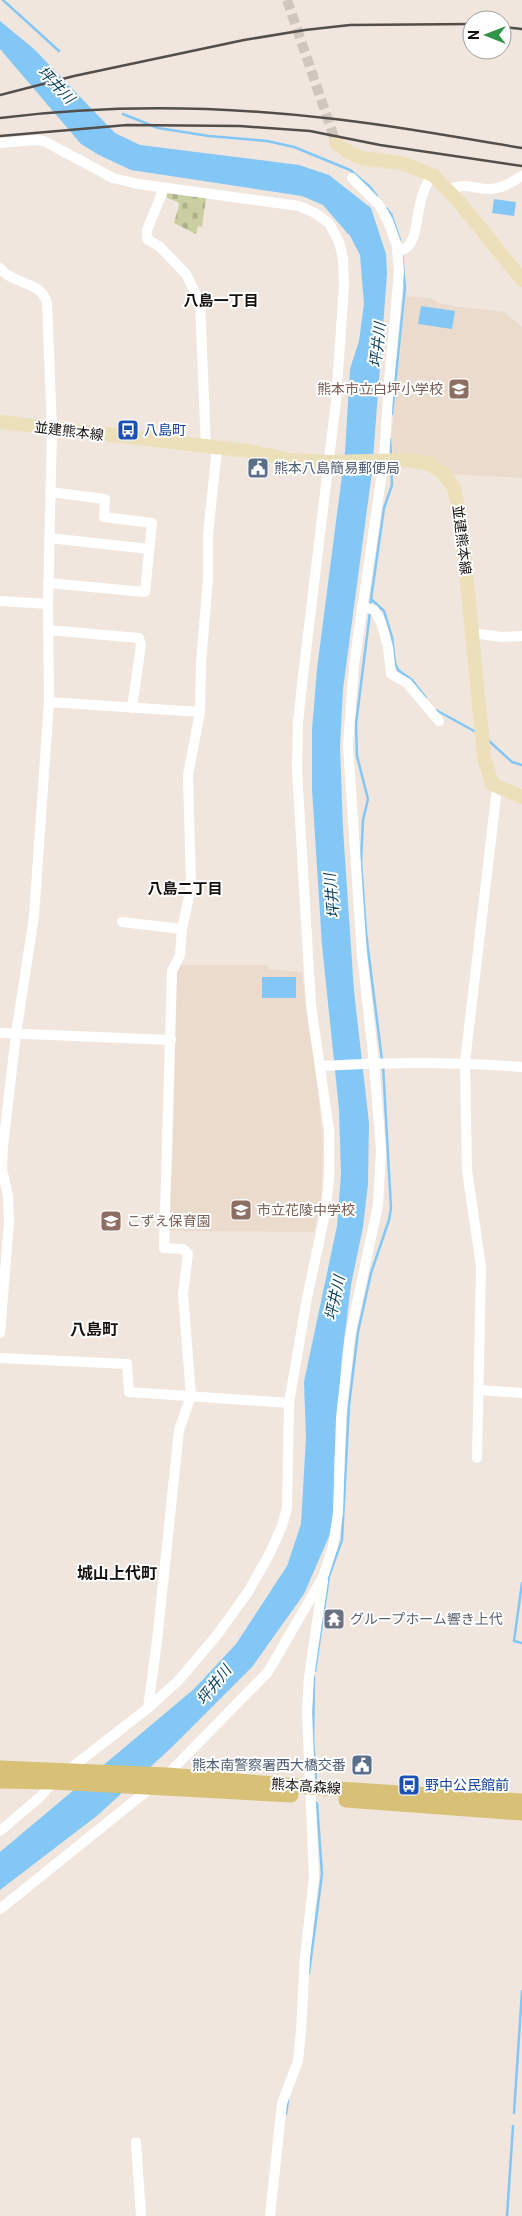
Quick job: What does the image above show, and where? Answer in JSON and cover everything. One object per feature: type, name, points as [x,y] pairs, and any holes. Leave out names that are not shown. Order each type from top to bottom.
[{"type":"main road","points":[[336,143],[350,154],[361,158],[401,163],[433,175],[449,189],[522,280]]},
{"type":"main road","name":"並建熊本線","points":[[0,422],[249,451],[291,460],[328,462],[381,459],[409,460],[430,464],[444,474],[454,488],[461,521],[484,757],[492,784],[497,788]]},
{"type":"main road","points":[[497,788],[522,797]]},
{"type":"main road","name":"熊本高森線","points":[[0,1768],[168,1774],[310,1792],[522,1813]]},
{"type":"main road","name":"熊本高森線","points":[[0,1781],[522,1801]]},
{"type":"street","points":[[0,144],[36,140],[44,141],[113,178],[164,188],[267,200],[299,206],[315,213],[329,223],[339,242],[343,258],[344,286],[336,401],[298,723],[297,768],[311,1005],[325,1066],[329,1130],[329,1177],[326,1209],[307,1298],[289,1402],[286,1508],[282,1526],[270,1553],[248,1592],[217,1635],[178,1681],[148,1708],[53,1782],[40,1797],[0,1831]]},
{"type":"street","points":[[397,252],[411,242],[422,193],[426,183],[433,175]]},
{"type":"street","points":[[449,189],[463,184],[487,189],[499,188],[522,176]]},
{"type":"street","points":[[0,1908],[168,1774],[201,1738],[268,1672],[323,1577],[333,1546],[338,1513],[340,1418],[350,1336],[378,1205],[381,1150],[370,1063],[348,745],[354,665],[381,459],[398,291],[397,252],[392,230],[379,205],[352,178]]},
{"type":"street","points":[[148,1708],[158,1642],[179,1430],[191,1396],[183,1294],[188,1254],[184,1249],[164,1248],[172,971],[180,955],[182,929],[191,886],[188,775],[200,712],[201,663],[208,580],[212,448],[200,302],[186,274],[160,247],[147,239],[147,230],[164,188]]},
{"type":"street","points":[[0,268],[11,278],[42,290],[45,296],[47,303],[52,429],[48,583],[49,702],[34,916],[16,1034],[3,1147],[2,1168],[8,1196],[9,1223],[0,1332]]},
{"type":"street","points":[[48,583],[145,592],[152,524],[104,518],[105,499],[50,492]]},
{"type":"street","points":[[49,538],[149,549]]},
{"type":"street","points":[[0,601],[48,604]]},
{"type":"street","points":[[362,606],[374,610],[381,622],[388,647],[391,674],[407,682],[439,721]]},
{"type":"street","points":[[48,630],[139,638],[141,645],[132,708]]},
{"type":"street","points":[[472,633],[502,637],[522,636]]},
{"type":"street","points":[[49,702],[200,712]]},
{"type":"street","points":[[477,1458],[480,1390],[481,1267],[467,1170],[465,1062],[497,788]]},
{"type":"street","points":[[122,922],[182,929]]},
{"type":"street","points":[[0,1033],[171,1040]]},
{"type":"street","points":[[325,1066],[370,1063],[465,1062],[522,1067]]},
{"type":"street","points":[[0,1358],[127,1364],[129,1392],[289,1402]]},
{"type":"street","points":[[480,1390],[522,1393]]},
{"type":"street","points":[[270,2216],[282,2103],[298,2061],[304,1957],[314,1877],[307,1712],[309,1677],[322,1600],[323,1577]]},
{"type":"street","points":[[136,2142],[141,2216]]},
{"type":"shaded area","name":"熊本市立白坪小学校","points":[[406,296],[430,298],[438,303],[460,307],[504,312],[522,327],[522,478],[450,474],[393,455],[391,439]]},
{"type":"shaded area","points":[[177,965],[268,965],[268,969],[302,972],[309,1031],[316,1067],[323,1147],[321,1198],[314,1232],[167,1231],[173,1153]]},
{"type":"green space","points":[[167,192],[206,198],[202,227],[198,226],[196,234],[174,223],[179,205],[178,202],[167,198]]},
{"type":"water","name":"坪井川","points":[[0,21],[34,49],[115,133],[140,145],[299,165],[329,175],[371,208],[386,254],[387,274],[372,472],[343,689],[340,747],[343,829],[354,991],[369,1123],[368,1184],[363,1227],[351,1285],[342,1357],[334,1465],[334,1525],[304,1594],[252,1667],[171,1748],[98,1815],[0,1890],[0,1852],[194,1689],[236,1644],[287,1566],[301,1524],[306,1438],[304,1382],[337,1226],[341,1174],[339,1109],[322,945],[312,789],[312,730],[317,669],[345,452],[350,369],[359,341],[364,304],[360,255],[349,234],[323,205],[302,196],[131,170],[99,155],[81,144],[0,49]]},
{"type":"water","points":[[494,199],[516,202],[514,216],[492,213]]},
{"type":"water","points":[[421,306],[455,311],[452,329],[418,324]]},
{"type":"water","points":[[262,977],[296,977],[296,998],[262,998]]},
{"type":"waterway","points":[[3,0],[59,51]]},
{"type":"waterway","points":[[123,114],[158,128],[209,136],[267,141],[294,147],[350,170],[370,187],[377,196]]},
{"type":"waterway","points":[[386,208],[391,214],[400,240]]},
{"type":"waterway","points":[[392,414],[405,288],[402,253]]},
{"type":"waterway","points":[[390,439],[391,456]]},
{"type":"waterway","points":[[370,606],[384,508],[392,485],[391,464]]},
{"type":"waterway","points":[[371,599],[384,611],[392,637],[395,663],[398,670],[412,680],[426,698]]},
{"type":"waterway","points":[[370,612],[356,724],[357,756],[368,799],[363,820],[361,862],[366,933],[382,1060]]},
{"type":"waterway","points":[[436,710],[474,731]]},
{"type":"waterway","points":[[489,741],[512,762],[522,765]]},
{"type":"waterway","points":[[315,1671],[329,1576],[342,1540],[349,1405],[358,1332],[371,1273],[389,1220],[391,1208],[383,1065]]},
{"type":"waterway","points":[[522,1583],[514,1641],[522,1643]]},
{"type":"waterway","points":[[314,1676],[313,1740],[316,1782]]},
{"type":"waterway","points":[[309,1973],[322,1874],[317,1803]]},
{"type":"waterway","points":[[514,2113],[522,1991]]},
{"type":"waterway","points":[[286,2114],[288,2100]]},
{"type":"waterway","points":[[507,2216],[513,2126]]},
{"type":"tunnel","points":[[287,0],[336,143]]},
{"type":"railway","points":[[0,95],[74,76],[244,40],[305,30],[350,25],[462,24]]},
{"type":"railway","points":[[512,28],[522,29]]},
{"type":"railway","points":[[0,118],[84,110],[168,108],[252,111],[359,122],[522,148]]},
{"type":"railway","points":[[0,136],[127,125],[240,126],[310,131],[380,145],[522,166]]},
{"type":"place","name":"熊本市立白坪小学校","points":[[459,389]]},
{"type":"place","name":"八島町","points":[[128,430]]},
{"type":"place","name":"熊本八島簡易郵便局","points":[[258,468]]},
{"type":"place","name":"市立花陵中学校","points":[[241,1210]]},
{"type":"place","name":"こずえ保育園","points":[[111,1221]]},
{"type":"place","name":"グループホーム響き上代","points":[[334,1619]]},
{"type":"place","name":"熊本南警察署西大橋交番","points":[[362,1765]]},
{"type":"place","name":"野中公民館前","points":[[409,1785]]},
{"type":"district","name":"八島一丁目","points":[[221,301]]},
{"type":"district","name":"八島二丁目","points":[[185,889]]},
{"type":"district","name":"八島町","points":[[94,1329]]},
{"type":"district","name":"城山上代町","points":[[117,1573]]}]
